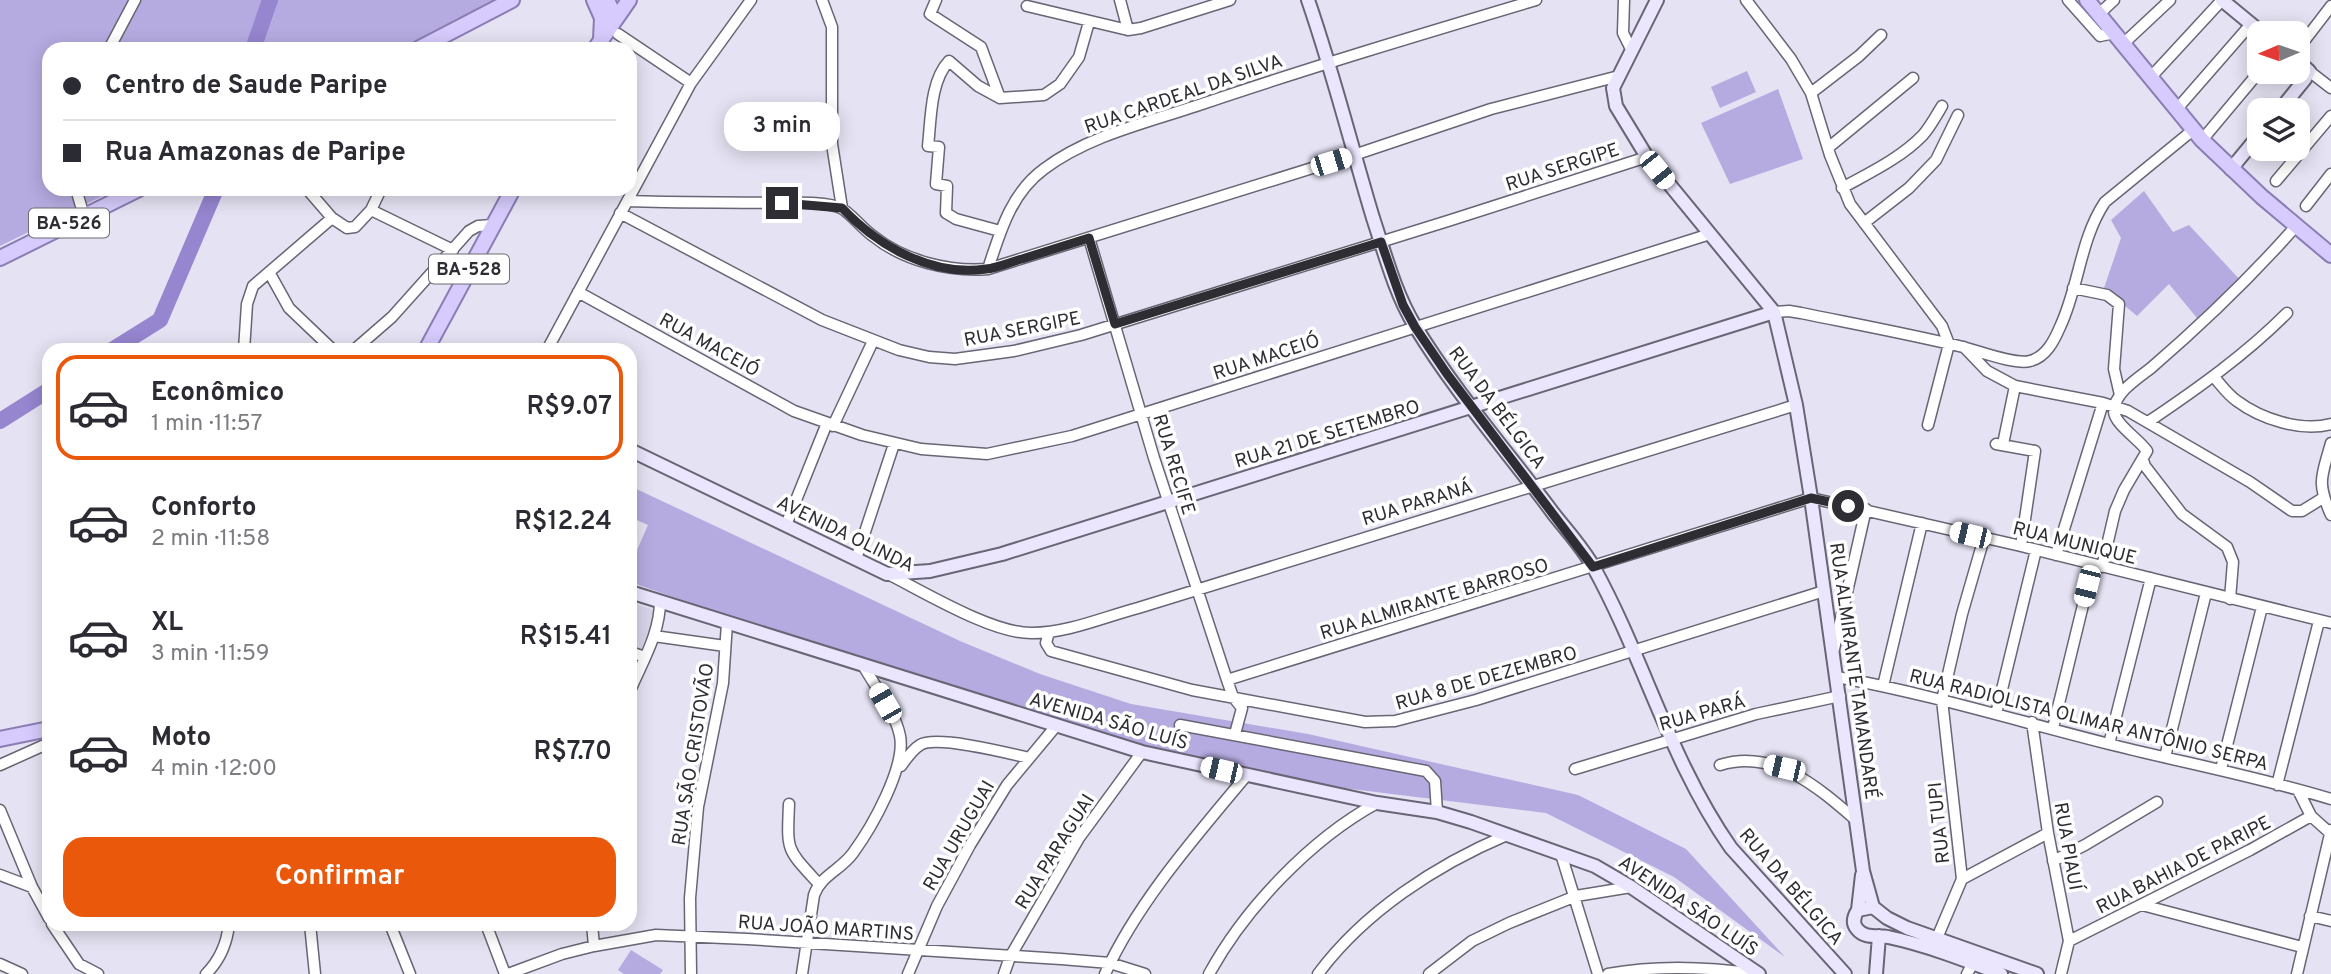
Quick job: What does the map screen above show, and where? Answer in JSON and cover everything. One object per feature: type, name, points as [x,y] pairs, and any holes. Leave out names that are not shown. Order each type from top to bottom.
[{"type":"main road","points":[[431,42],[512,0]]},
{"type":"main road","points":[[594,0],[602,18],[598,42]]},
{"type":"main road","points":[[607,0],[616,19]]},
{"type":"main road","points":[[599,42],[629,0]]},
{"type":"main road","name":"RUA DA BÉLGICA","points":[[1308,0],[1330,62],[1354,155],[1381,242],[1403,305],[1415,327],[1593,567],[1635,652],[1705,810],[1731,848],[1845,974]]},
{"type":"main road","name":"RUA ALMIRANTE TAMANDARÉ","points":[[1657,0],[1613,88],[1616,106],[1625,125],[1647,157],[1774,312],[1796,405],[1840,696],[1863,872],[1873,907]]},
{"type":"main road","points":[[2087,0],[2198,135],[2231,169],[2331,255]]},
{"type":"main road","points":[[2222,0],[2247,21]]},
{"type":"main road","points":[[2290,98],[2301,84]]},
{"type":"main road","points":[[2231,169],[2247,150]]},
{"type":"main road","name":"BA-526","points":[[0,258],[125,196]]},
{"type":"main road","name":"BA-528","points":[[430,343],[509,196]]},
{"type":"main road","name":"RUA 21 DE SETEMBRO","points":[[887,574],[930,571],[965,564],[1473,408],[1774,312]]},
{"type":"main road","name":"AVENIDA OLINDA","points":[[637,453],[887,574]]},
{"type":"main road","name":"AVENIDA SÃO LUÍS","points":[[637,594],[1142,752],[1377,803],[1437,811],[1595,866],[1631,887],[1758,974]]},
{"type":"main road","points":[[0,738],[42,730]]},
{"type":"main road","name":"RUA ALMIRANTE TAMANDARÉ","points":[[1858,909],[1863,872]]},
{"type":"main road","points":[[2001,974],[1970,969],[1898,940],[1866,936],[1857,929],[1854,919],[1858,909],[1873,907],[1907,928],[2037,974]]},
{"type":"main road","points":[[1876,974],[1879,936]]},
{"type":"street","points":[[113,42],[135,0]]},
{"type":"street","points":[[637,184],[691,83],[751,0]]},
{"type":"street","points":[[822,0],[832,27],[832,144],[842,208]]},
{"type":"street","points":[[936,0],[930,14],[981,47],[1000,98]]},
{"type":"street","points":[[1120,0],[1128,30]]},
{"type":"street","points":[[1027,6],[1128,30],[1230,0]]},
{"type":"street","name":"RUA CARDEAL DA SILVA","points":[[988,269],[1010,208],[1042,169],[1069,152],[1094,140],[1330,62],[1536,0]]},
{"type":"street","points":[[1624,0],[1623,33],[1631,49]]},
{"type":"street","points":[[1746,0],[1791,59],[1811,93],[1842,188],[1864,223],[1937,316],[1949,344],[1928,425]]},
{"type":"street","points":[[2068,0],[2100,36],[2119,38],[2170,0]]},
{"type":"street","points":[[2099,14],[2115,0]]},
{"type":"street","points":[[2150,78],[2222,0]]},
{"type":"street","points":[[2310,33],[2331,6]]},
{"type":"street","points":[[616,19],[618,34],[630,42]]},
{"type":"street","points":[[1000,231],[956,219],[946,213],[947,186],[936,184],[939,148],[928,146],[936,89],[943,68],[949,61],[978,86],[1000,98],[1044,95],[1060,84],[1079,57],[1090,22]]},
{"type":"street","points":[[2176,110],[2247,29]]},
{"type":"street","points":[[602,42],[618,34]]},
{"type":"street","points":[[1811,93],[1859,56],[1881,35]]},
{"type":"street","points":[[637,47],[691,83]]},
{"type":"street","points":[[2310,72],[2330,85]]},
{"type":"street","points":[[628,201],[805,203],[842,208],[874,238],[910,257],[969,271],[988,269],[1354,155],[1491,109],[1619,76]]},
{"type":"street","points":[[1828,148],[1913,78]]},
{"type":"street","points":[[1774,312],[1801,313],[1964,347],[2014,362],[2032,361],[2047,351],[2061,326],[2088,235],[2105,202],[2198,135],[2247,84]]},
{"type":"street","points":[[1842,188],[1872,172],[1914,142],[1923,134],[1942,106]]},
{"type":"street","points":[[1864,223],[1909,188],[1936,160],[1958,115]]},
{"type":"street","points":[[2276,181],[2331,116]]},
{"type":"street","name":"RUA SERGIPE","points":[[620,213],[822,320],[899,351],[929,358],[956,359],[1052,343],[1647,157]]},
{"type":"street","points":[[2306,206],[2331,174]]},
{"type":"street","points":[[78,196],[84,216]]},
{"type":"street","points":[[313,196],[332,218],[352,229],[371,210],[378,196]]},
{"type":"street","points":[[551,343],[631,196]]},
{"type":"street","points":[[371,210],[453,250]]},
{"type":"street","points":[[245,343],[249,295],[253,286],[332,218]]},
{"type":"street","points":[[362,343],[392,317],[473,228],[493,225]]},
{"type":"street","points":[[2053,728],[2115,511],[2147,450],[2116,418],[2115,406],[2120,395],[2262,263],[2296,226]]},
{"type":"street","name":"RUA MACEIÓ","points":[[578,292],[794,411],[894,444],[964,454],[987,454],[1072,436],[1710,234]]},
{"type":"street","name":"RUA RECIFE","points":[[1089,238],[1140,414],[1196,589],[1233,697],[1242,708],[1236,734]]},
{"type":"street","points":[[269,272],[289,308],[326,343]]},
{"type":"street","points":[[2073,288],[2107,295],[2119,304],[2114,369],[2120,395]]},
{"type":"street","points":[[2148,422],[2214,377],[2260,340],[2287,313]]},
{"type":"street","points":[[786,525],[830,425],[873,341]]},
{"type":"street","points":[[1964,347],[1987,371],[2015,386],[2103,402],[2148,422],[2292,511],[2302,511],[2323,498]]},
{"type":"street","points":[[2214,377],[2234,400],[2249,410],[2307,427],[2331,424]]},
{"type":"street","points":[[2015,386],[2000,444],[2035,451],[2021,546]]},
{"type":"street","points":[[2056,555],[2103,402]]},
{"type":"street","name":"RUA PARANÁ","points":[[1049,632],[1138,608],[1796,405]]},
{"type":"street","points":[[856,559],[894,444]]},
{"type":"street","points":[[2331,447],[2321,480],[2323,498],[2331,515]]},
{"type":"street","points":[[2143,460],[2182,514],[2227,547],[2232,562],[2230,599]]},
{"type":"street","name":"RUA MUNIQUE","points":[[1811,498],[2021,546],[2331,623]]},
{"type":"street","name":"RUA ALMIRANTE BARROSO","points":[[1227,680],[1811,498]]},
{"type":"street","points":[[1833,650],[1866,509]]},
{"type":"street","points":[[1884,686],[1922,523]]},
{"type":"street","name":"RUA TUPI","points":[[1937,938],[1962,879],[1942,700],[1962,614],[1984,538]]},
{"type":"street","points":[[1996,714],[2036,550]]},
{"type":"street","name":"AVENIDA OLINDA","points":[[887,574],[998,628],[1031,633],[1049,632]]},
{"type":"street","points":[[2109,744],[2151,578]]},
{"type":"street","name":"RUA 8 DE DEZEMBRO","points":[[1049,632],[1046,643],[1051,651],[1192,690],[1365,722],[1386,723],[1476,700],[1824,591]]},
{"type":"street","points":[[2165,757],[2206,593]]},
{"type":"street","points":[[637,675],[654,636],[660,616],[660,601]]},
{"type":"street","points":[[2221,769],[2262,607]]},
{"type":"street","points":[[2277,785],[2319,621]]},
{"type":"street","name":"RUA SÃO CRISTOVÃO","points":[[691,974],[690,898],[698,807],[723,683],[727,623]]},
{"type":"street","points":[[654,636],[725,646]]},
{"type":"street","points":[[637,654],[645,657]]},
{"type":"street","points":[[863,665],[896,721],[901,737],[898,769]]},
{"type":"street","name":"RUA RADIOLISTA OLIMAR ANTÔNIO SERPA","points":[[1837,677],[2032,722],[2109,744],[2221,769],[2331,799]]},
{"type":"street","name":"RUA PARÁ","points":[[1575,769],[1756,714],[1840,696]]},
{"type":"street","name":"RUA PIAUÍ","points":[[2032,722],[2048,833],[2069,942],[2061,974]]},
{"type":"street","points":[[1181,725],[1426,771],[1435,781],[1437,811]]},
{"type":"street","name":"RUA URUGUAI","points":[[908,974],[937,906],[970,845],[1007,785],[1056,726]]},
{"type":"street","points":[[802,974],[818,883],[853,854],[898,769],[920,745],[929,742],[1003,751],[1029,758]]},
{"type":"street","points":[[0,765],[42,746]]},
{"type":"street","name":"RUA PARAGUAI","points":[[1004,974],[1010,957],[1079,838],[1142,752]]},
{"type":"street","points":[[1720,765],[1733,761],[1759,762],[1784,768],[1819,789],[1857,821]]},
{"type":"street","points":[[1105,974],[1154,891],[1245,776]]},
{"type":"street","points":[[2298,790],[2311,816],[2331,832],[2328,860],[2302,947],[2299,973]]},
{"type":"street","points":[[2053,861],[2157,802]]},
{"type":"street","points":[[1209,974],[1245,920],[1283,876],[1360,812],[1377,803]]},
{"type":"street","points":[[789,804],[788,845],[793,855],[818,883]]},
{"type":"street","points":[[0,810],[42,905]]},
{"type":"street","name":"RUA BAHIA DE PARIPE","points":[[2069,942],[2311,816]]},
{"type":"street","points":[[1962,879],[2048,833]]},
{"type":"street","points":[[1318,974],[1345,943],[1388,904],[1444,867],[1507,835]]},
{"type":"street","points":[[1561,854],[1598,974]]},
{"type":"street","points":[[1596,893],[1609,874]]},
{"type":"street","points":[[0,875],[32,887]]},
{"type":"street","points":[[1429,974],[1472,941],[1509,923],[1576,896],[1631,887]]},
{"type":"street","points":[[2142,905],[2302,947]]},
{"type":"street","points":[[2310,916],[2331,921]]},
{"type":"street","points":[[57,931],[79,964],[98,974]]},
{"type":"street","points":[[206,974],[221,955],[228,931]]},
{"type":"street","points":[[311,931],[314,974]]},
{"type":"street","points":[[393,931],[410,974]]},
{"type":"street","points":[[489,931],[506,974]]},
{"type":"street","points":[[593,931],[594,946]]},
{"type":"street","name":"RUA JOÃO MARTINS","points":[[506,974],[594,946],[644,937],[689,936],[1110,963],[1145,974]]},
{"type":"street","points":[[1722,970],[1734,957]]},
{"type":"street","points":[[0,964],[22,974]]},
{"type":"street","points":[[73,974],[79,964]]},
{"type":"street","points":[[1608,974],[1654,969],[1722,970],[1758,974]]},
{"type":"shaded area","points":[[0,0],[497,0],[413,42],[42,42],[42,196],[103,196],[0,246]]},
{"type":"shaded area","points":[[1747,71],[1756,92],[1720,108],[1711,87]]},
{"type":"shaded area","points":[[1778,89],[1803,159],[1730,184],[1701,123]]},
{"type":"shaded area","points":[[2144,191],[2173,232],[2189,225],[2242,282],[2201,323],[2169,284],[2137,316],[2104,288],[2121,238],[2111,220]]},
{"type":"shaded area","points":[[637,489],[960,641],[1040,674],[1131,704],[1308,734],[1578,795],[1686,849],[1785,957],[1674,877],[1546,813],[1246,776],[1146,753],[862,663],[637,584],[637,550],[648,525],[637,520]]},
{"type":"shaded area","points":[[637,605],[655,610],[640,651],[637,650]]},
{"type":"shaded area","points":[[631,950],[663,970],[660,974],[624,974],[618,970]]},
{"type":"waterway","points":[[255,42],[270,0]]},
{"type":"waterway","points":[[123,343],[160,320],[213,196]]},
{"type":"waterway","points":[[0,421],[42,394]]},
{"type":"route","points":[[782,203],[842,208],[874,238],[891,249],[910,257],[969,271],[988,269],[1089,238],[1115,324],[1381,242],[1403,305],[1415,327],[1447,374],[1593,567],[1811,498],[1848,506]]}]
